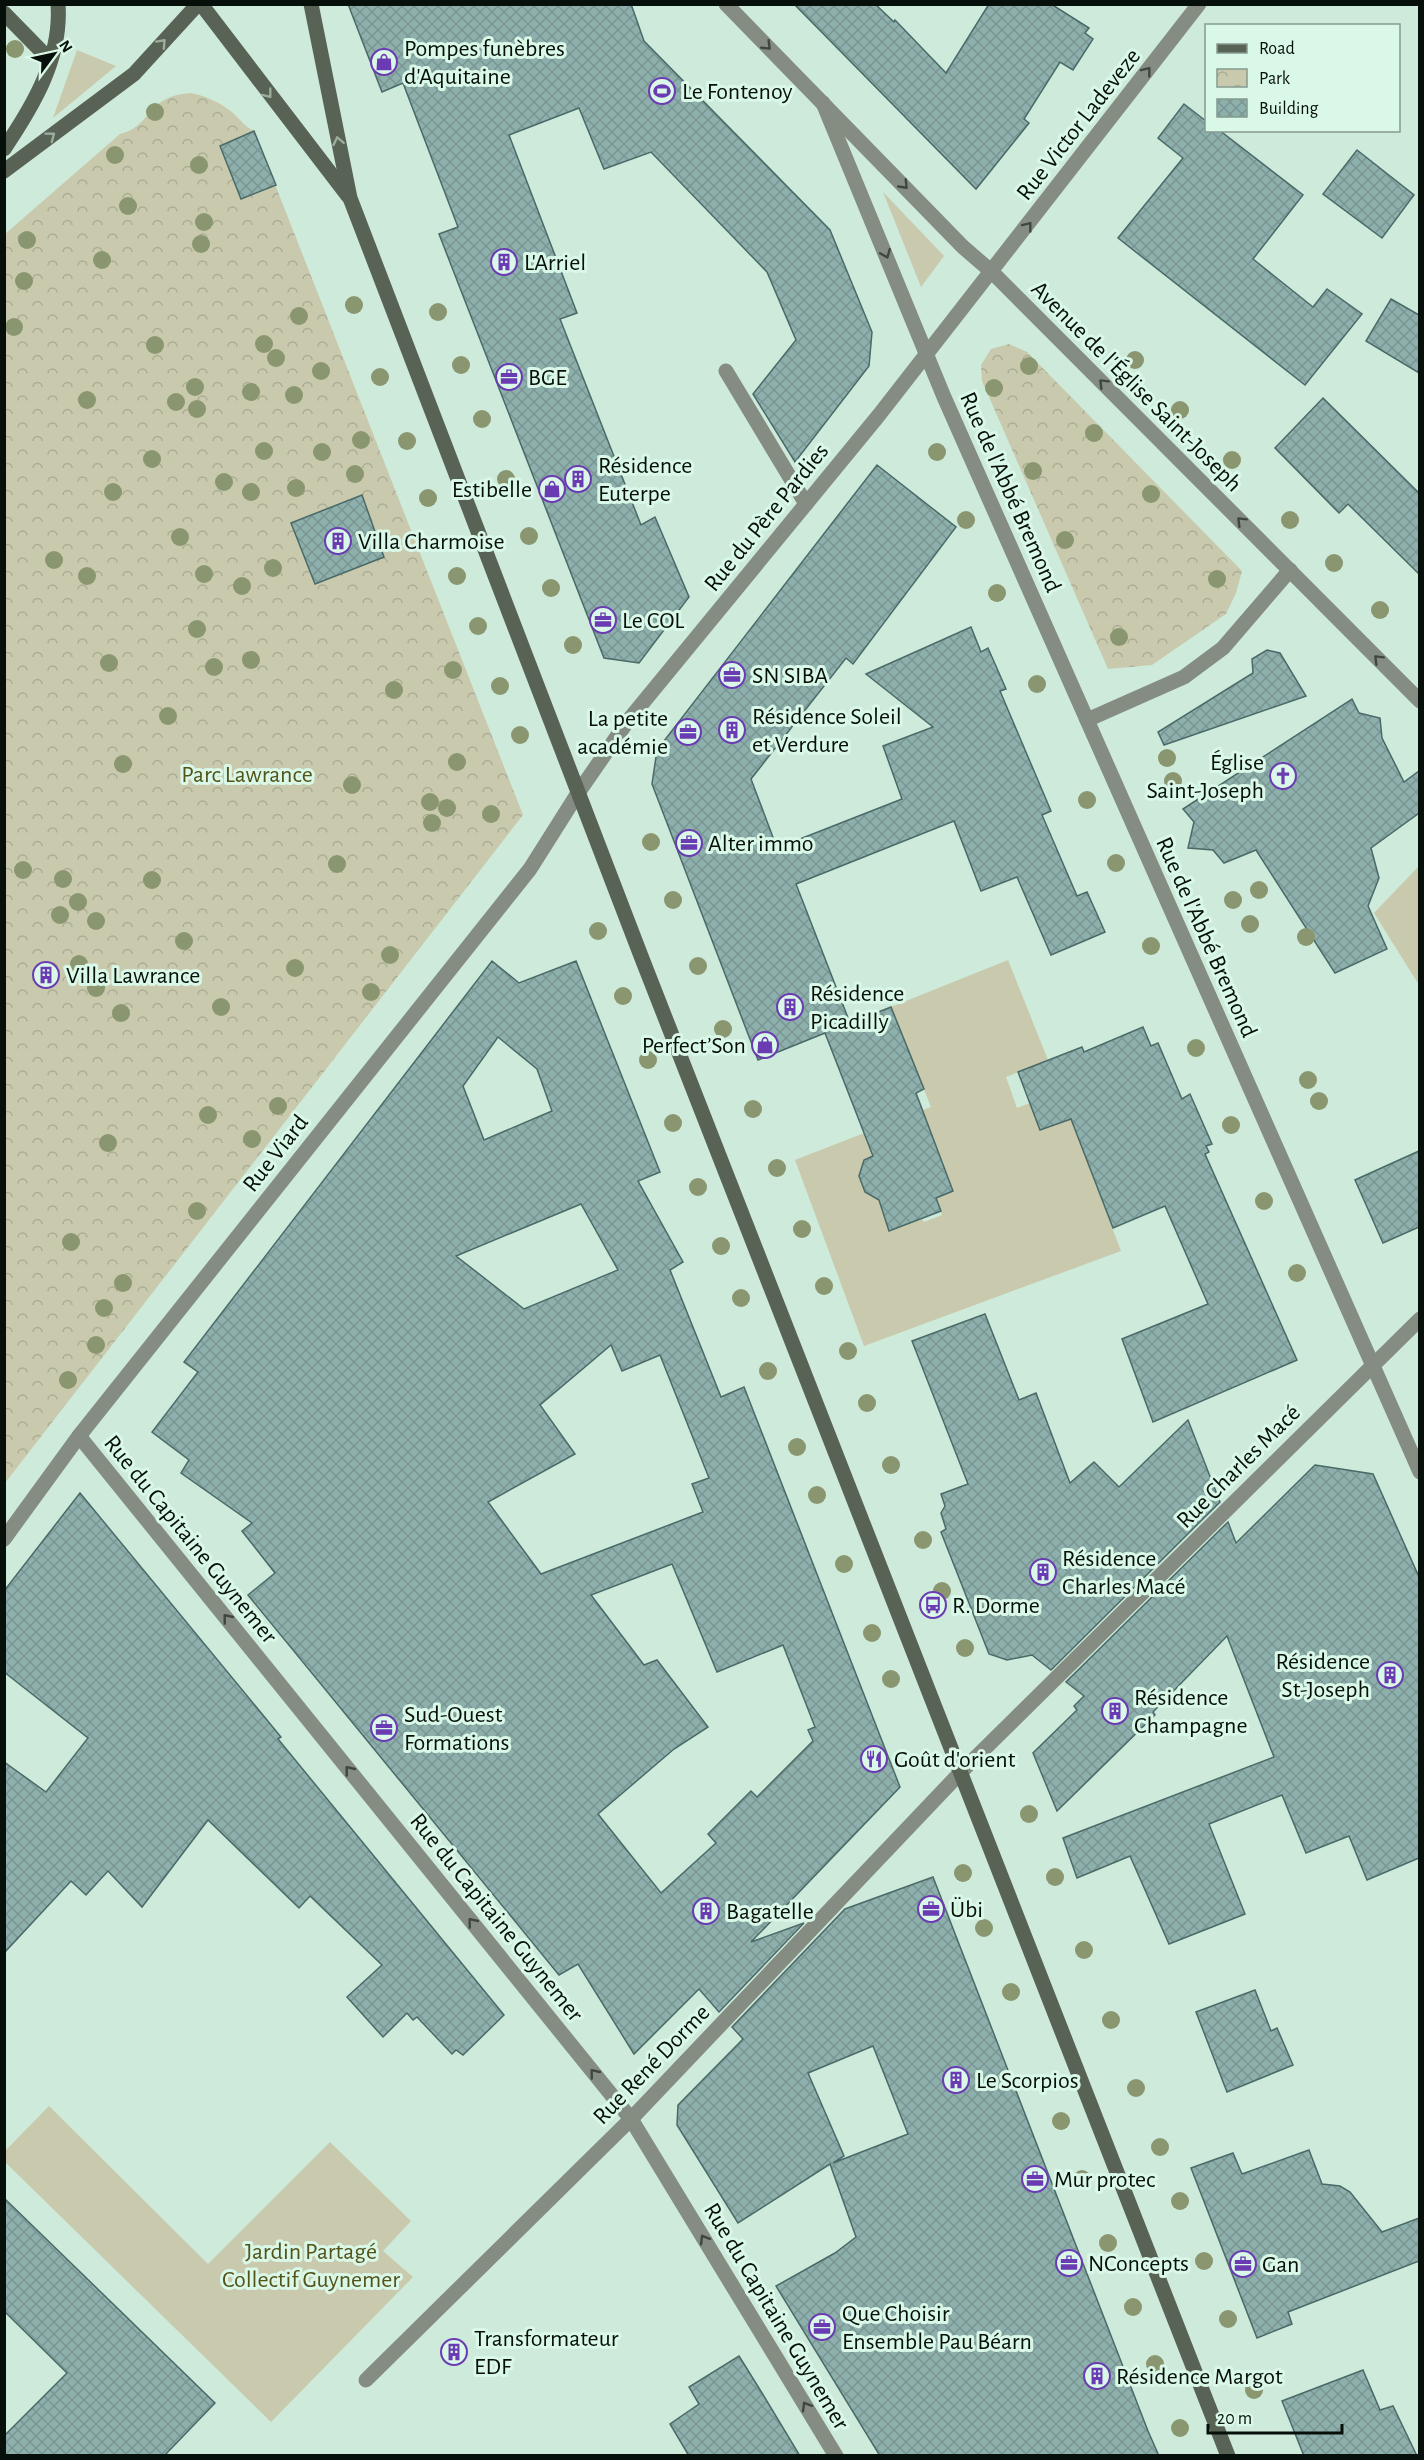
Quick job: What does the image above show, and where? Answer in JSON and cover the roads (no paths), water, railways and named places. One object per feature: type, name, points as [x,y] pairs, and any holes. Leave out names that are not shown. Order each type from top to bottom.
[{"type":"main road","points":[[4,149],[32,106],[50,60],[60,27],[58,4]]},
{"type":"main road","points":[[4,171],[134,74],[200,4],[350,198]]},
{"type":"main road","points":[[310,4],[350,198],[578,793],[1228,2456]]},
{"type":"main road","points":[[4,13],[50,60]]},
{"type":"street","name":"Avenue de l'Église Saint-Joseph","points":[[726,4],[963,247],[992,272],[1419,701]]},
{"type":"street","name":"Rue Victor Ladeveze","points":[[992,272],[1199,4]]},
{"type":"street","name":"Avenue de l'Église Saint-Joseph","points":[[823,103],[926,354]]},
{"type":"street","name":"Rue du Père Pardies","points":[[578,793],[627,722],[992,272]]},
{"type":"street","name":"Rue de l'Abbé Bremond","points":[[926,354],[1419,1472]]},
{"type":"street","points":[[726,371],[806,504]]},
{"type":"street","points":[[1087,720],[1184,677],[1223,648],[1290,570]]},
{"type":"street","name":"Rue Viard","points":[[4,1539],[79,1436],[530,869],[578,793]]},
{"type":"street","name":"Rue Charles Macé","points":[[961,1772],[1419,1319]]},
{"type":"street","name":"Rue du Capitaine Guynemer","points":[[79,1436],[631,2119],[836,2456]]},
{"type":"street","name":"Rue René Dorme","points":[[366,2380],[631,2119],[961,1772]]},
{"type":"place","name":"Pompes funèbres d'Aquitaine","points":[[384,62]]},
{"type":"place","name":"Le Fontenoy","points":[[662,91]]},
{"type":"place","name":"L'Arriel","points":[[504,262]]},
{"type":"place","name":"BGE","points":[[509,377]]},
{"type":"place","name":"Résidence Euterpe","points":[[578,479]]},
{"type":"place","name":"Estibelle","points":[[552,489]]},
{"type":"place","name":"Villa Charmoise","points":[[338,541]]},
{"type":"place","name":"Le COL","points":[[603,620]]},
{"type":"place","name":"SN SIBA","points":[[732,675]]},
{"type":"place","name":"Résidence Soleil et Verdure","points":[[732,730]]},
{"type":"place","name":"La petite académie","points":[[688,732]]},
{"type":"place","name":"Église Saint-Joseph","points":[[1283,776]]},
{"type":"place","name":"Alter immo","points":[[689,843]]},
{"type":"place","name":"Villa Lawrance","points":[[46,975]]},
{"type":"place","name":"Résidence Picadilly","points":[[790,1007]]},
{"type":"place","name":"Perfect’Son","points":[[765,1045]]},
{"type":"place","name":"Résidence Charles Macé","points":[[1043,1572]]},
{"type":"place","name":"R. Dorme","points":[[933,1605]]},
{"type":"place","name":"Résidence St-Joseph","points":[[1390,1675]]},
{"type":"place","name":"Résidence Champagne","points":[[1115,1711]]},
{"type":"place","name":"Sud-Ouest Formations","points":[[384,1728]]},
{"type":"place","name":"Goût d'orient","points":[[874,1759]]},
{"type":"place","name":"Übi","points":[[931,1909]]},
{"type":"place","name":"Bagatelle","points":[[706,1911]]},
{"type":"place","name":"Le Scorpios","points":[[956,2080]]},
{"type":"place","name":"Mur protec","points":[[1035,2179]]},
{"type":"place","name":"NConcepts","points":[[1069,2263]]},
{"type":"place","name":"Gan","points":[[1243,2264]]},
{"type":"place","name":"Que Choisir Ensemble Pau Béarn","points":[[822,2327]]},
{"type":"place","name":"Transformateur EDF","points":[[454,2352]]},
{"type":"place","name":"Résidence Margot","points":[[1097,2376]]},
{"type":"park label","name":"Parc Lawrance","points":[[247,774]]},
{"type":"park label","name":"Jardin Partagé Collectif Guynemer","points":[[311,2265]]}]
